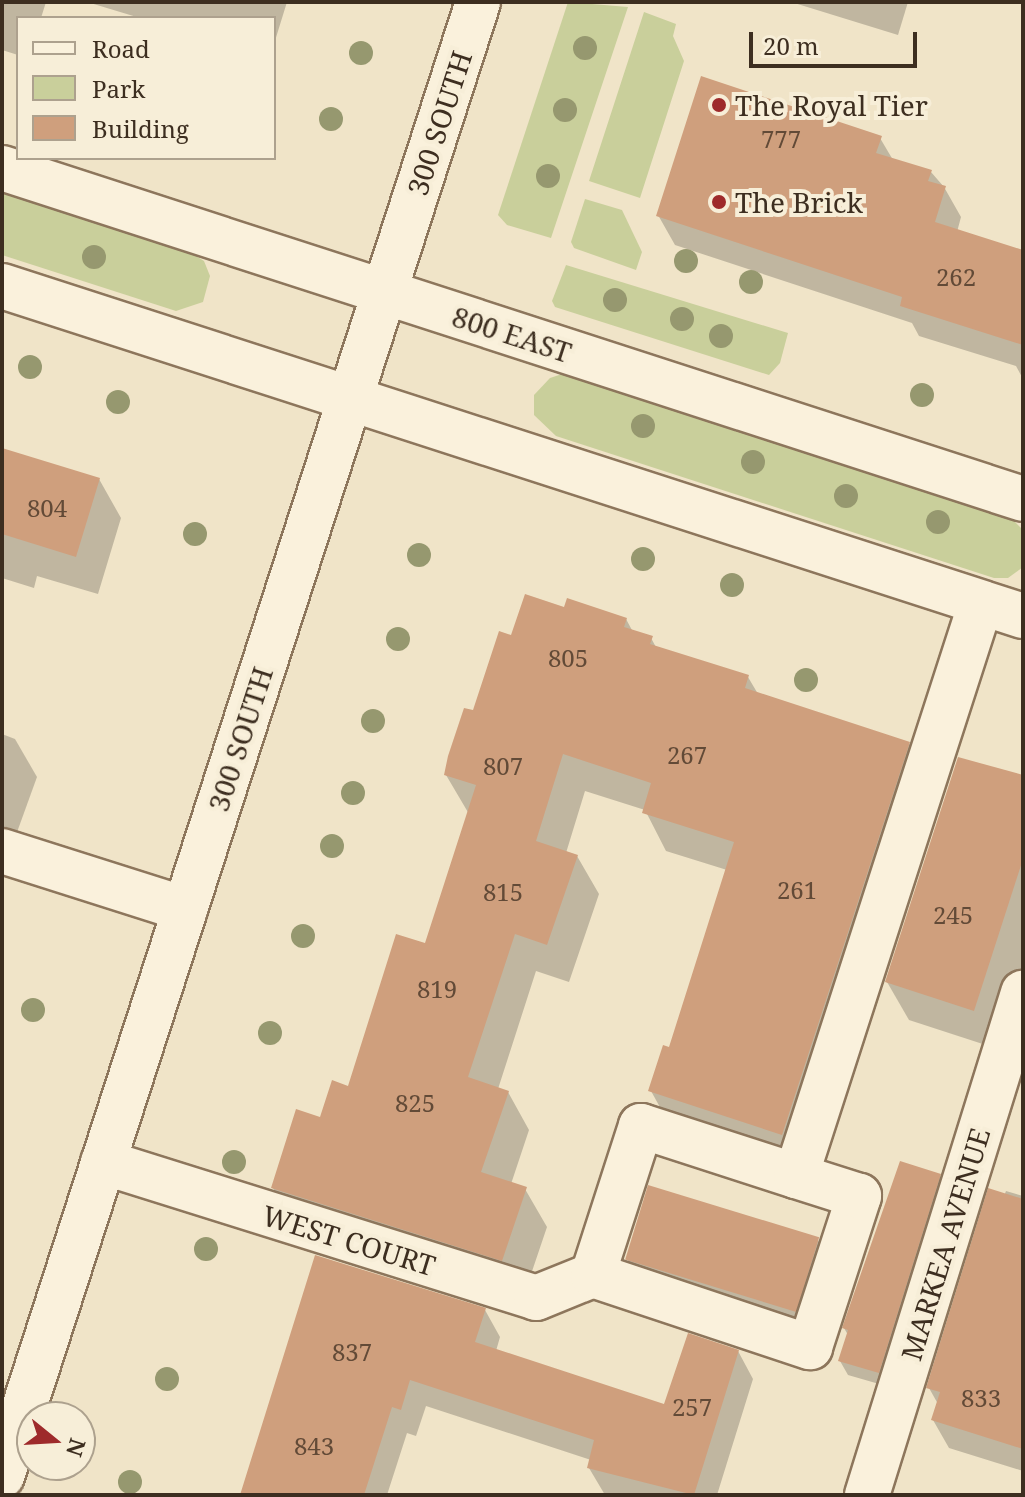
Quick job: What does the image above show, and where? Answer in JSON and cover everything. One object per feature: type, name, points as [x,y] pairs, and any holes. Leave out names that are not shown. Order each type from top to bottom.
[{"type":"street","name":"300 SOUTH","points":[[5,1460],[478,2]]},
{"type":"street","name":"800 EAST","points":[[2,168],[1023,499]]},
{"type":"street","points":[[2,286],[1023,616]]},
{"type":"street","points":[[796,1176],[981,603]]},
{"type":"street","points":[[2,851],[185,909]]},
{"type":"street","name":"MARKEA AVENUE","points":[[867,1495],[1023,993]]},
{"type":"street","points":[[641,1126],[796,1176],[859,1196],[810,1347],[593,1275],[641,1126]]},
{"type":"street","name":"WEST COURT","points":[[103,1162],[536,1298],[593,1275]]},
{"type":"green space","points":[[568,2],[628,7],[551,238],[507,225],[498,215]]},
{"type":"green space","points":[[644,12],[676,24],[673,36],[684,61],[640,198],[589,181]]},
{"type":"green space","points":[[2,190],[188,251],[204,261],[210,276],[203,302],[176,311],[2,255]]},
{"type":"green space","points":[[585,199],[622,210],[642,252],[636,270],[574,248],[571,242]]},
{"type":"green space","points":[[566,265],[788,333],[780,363],[769,375],[555,307],[552,301]]},
{"type":"green space","points":[[562,374],[1010,517],[1023,530],[1023,567],[1008,578],[994,578],[556,436],[534,415],[534,395],[550,378]]},
{"type":"building","points":[[701,76],[882,136],[876,153],[932,170],[928,181],[946,186],[935,222],[1023,250],[1023,345],[900,306],[902,297],[656,216]]},
{"type":"building","points":[[2,448],[100,478],[76,557],[2,534]]},
{"type":"building","points":[[525,594],[564,607],[567,598],[627,618],[624,627],[653,636],[650,644],[749,675],[745,688],[910,742],[782,1135],[648,1091],[663,1045],[669,1047],[734,842],[642,813],[651,783],[563,754],[536,841],[578,855],[547,945],[515,934],[468,1077],[509,1091],[481,1172],[527,1187],[502,1261],[271,1188],[296,1109],[320,1117],[332,1080],[348,1086],[396,934],[425,943],[476,785],[444,775],[448,756],[464,708],[473,710],[499,631],[511,635]]},
{"type":"building","points":[[958,757],[1023,775],[1023,859],[974,1011],[885,982]]},
{"type":"building","points":[[900,1161],[941,1174],[879,1373],[838,1361],[848,1330],[842,1328]]},
{"type":"building","points":[[648,1185],[819,1237],[796,1312],[625,1260]]},
{"type":"building","points":[[988,1188],[1023,1199],[1023,1449],[931,1420],[940,1392],[926,1388]]},
{"type":"building","points":[[315,1255],[486,1308],[475,1342],[664,1404],[688,1333],[739,1350],[694,1495],[587,1468],[594,1440],[410,1380],[401,1410],[392,1407],[364,1495],[240,1495]]},
{"type":"place","name":"The Royal Tier","points":[[719,105]]},
{"type":"place","name":"The Brick","points":[[719,202]]}]
